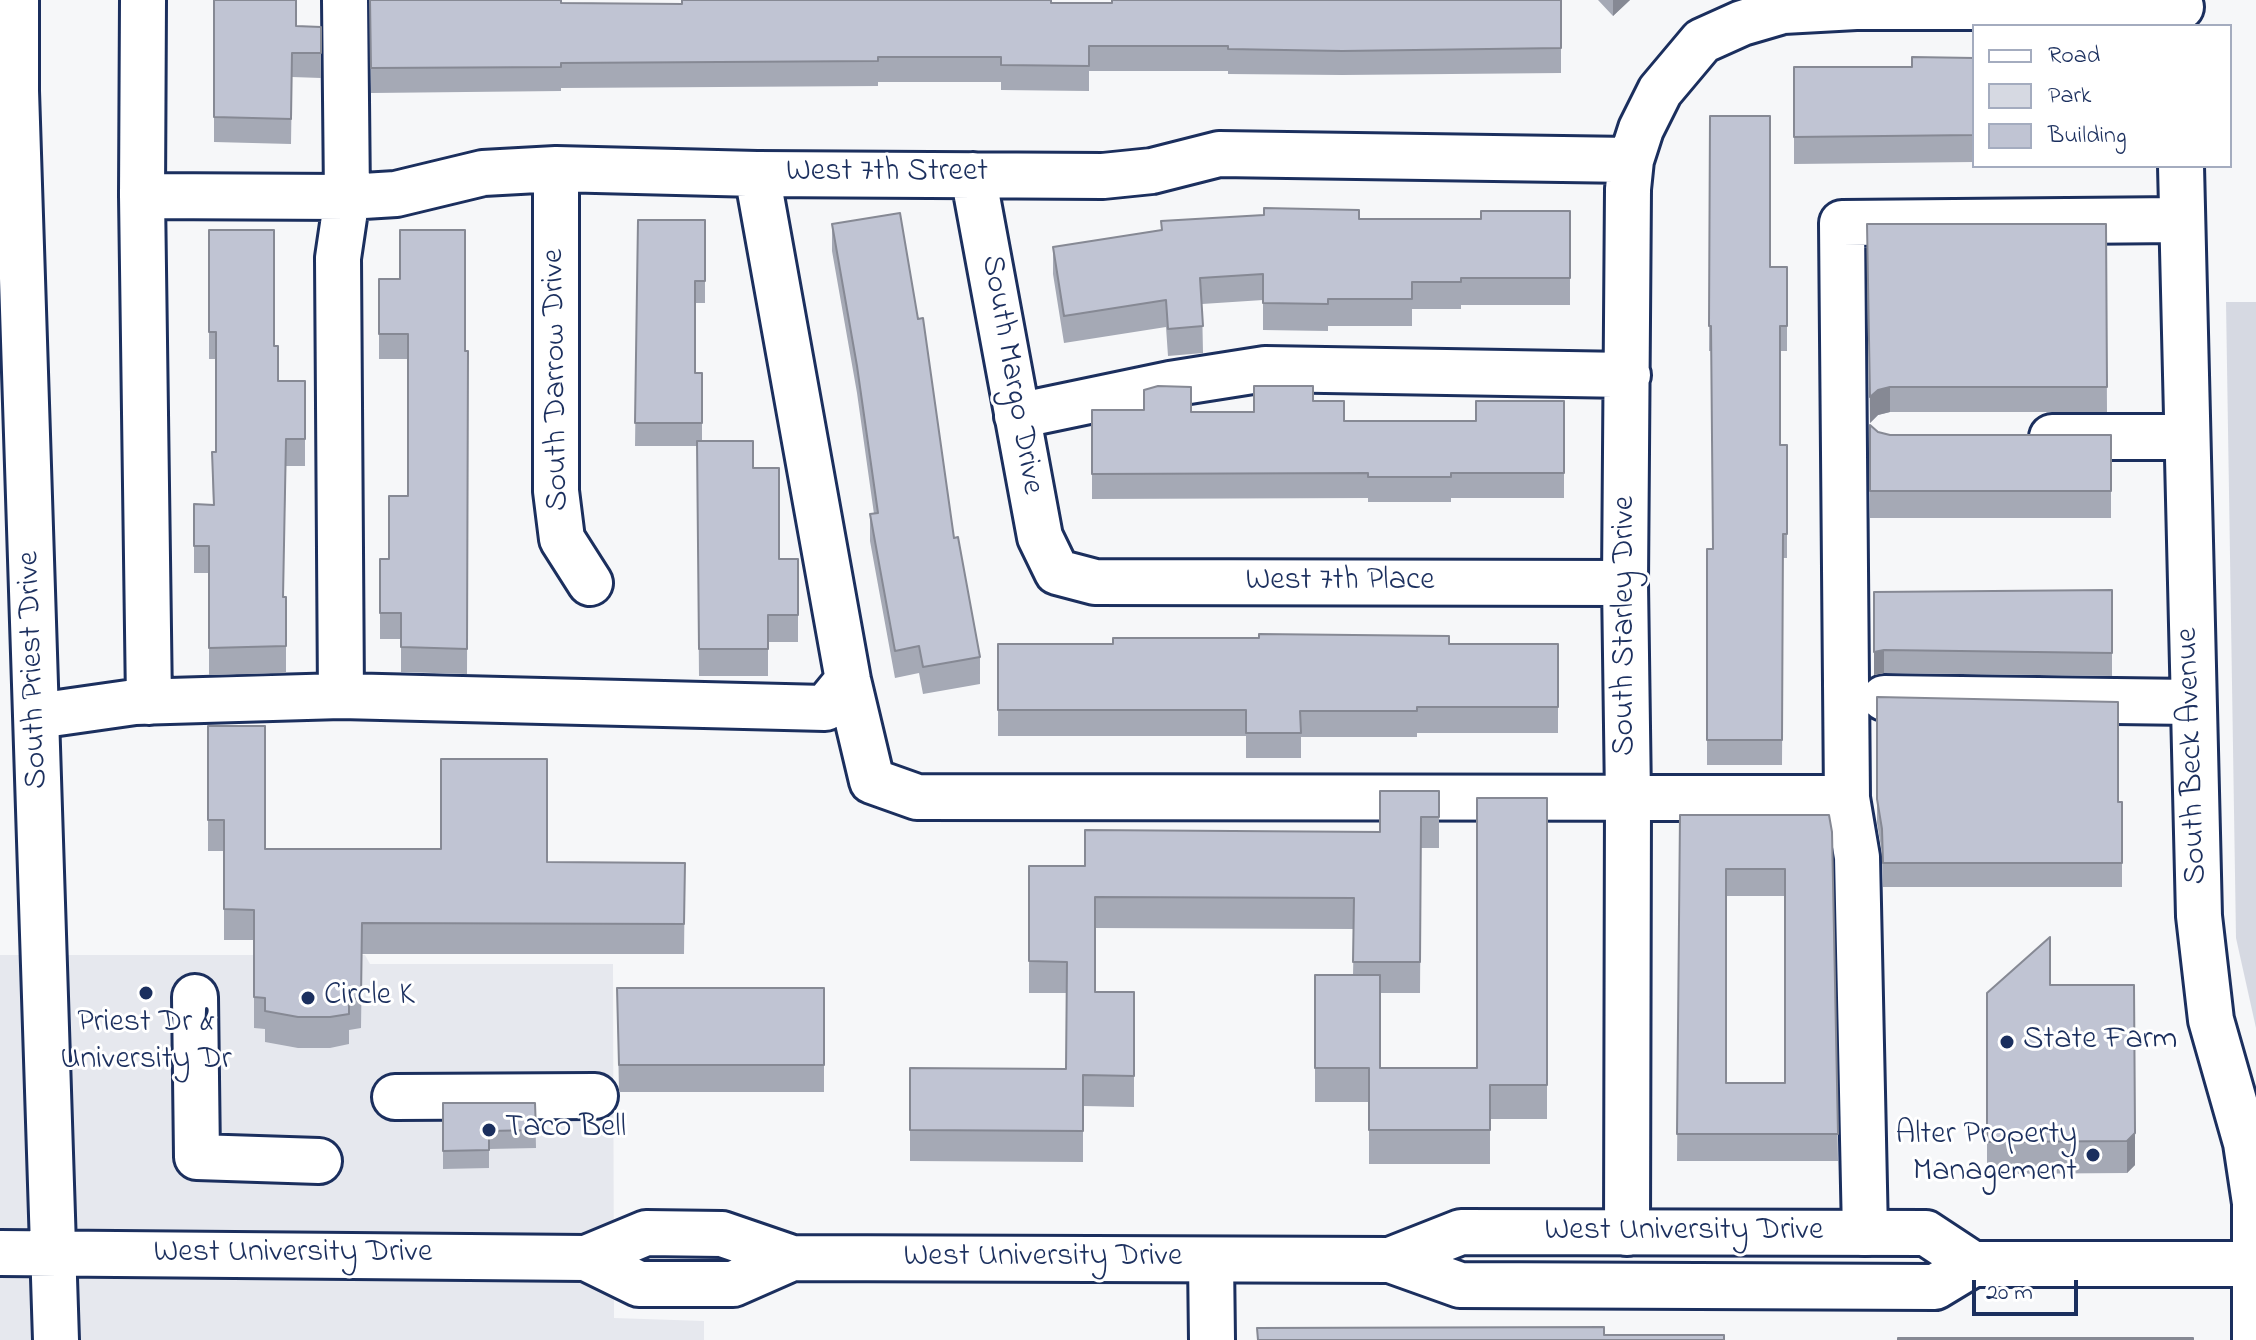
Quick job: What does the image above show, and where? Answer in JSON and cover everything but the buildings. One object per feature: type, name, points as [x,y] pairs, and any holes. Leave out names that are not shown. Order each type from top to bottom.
[{"type":"street","name":"South Priest Drive","points":[[16,0],[16,91],[56,1340]]},
{"type":"street","points":[[143,0],[142,196],[149,702]]},
{"type":"street","points":[[341,696],[338,258],[347,197],[345,0]]},
{"type":"street","name":"South Starley Drive","points":[[1627,1233],[1625,583],[1628,189],[1631,160],[1641,129],[1660,91],[1702,41],[1742,23],[1783,11],[1856,7],[2181,11]]},
{"type":"street","name":"West 7th Street","points":[[142,196],[347,197],[396,194],[483,173],[556,169],[757,174],[1103,176],[1152,171],[1219,154],[1631,160]]},
{"type":"street","name":"South Beck Avenue","points":[[2181,168],[2185,437],[2199,916],[2211,1020],[2246,1143],[2255,1203],[2255,1340]]},
{"type":"street","name":"South Darrow Drive","points":[[556,169],[556,491],[562,539],[590,583]]},
{"type":"street","points":[[757,174],[848,680],[872,781],[917,797],[1847,798]]},
{"type":"street","name":"South Margo Drive","points":[[973,175],[1040,537],[1057,572]]},
{"type":"street","points":[[1865,1233],[1857,857],[1847,798],[1842,223],[2180,220]]},
{"type":"street","points":[[1017,416],[1170,384],[1265,369],[1628,375]]},
{"type":"street","points":[[2013,437],[2185,437]]},
{"type":"street","name":"West 7th Place","points":[[1057,572],[1095,582],[1625,583]]},
{"type":"street","points":[[37,716],[149,702],[341,696],[825,708],[848,680]]},
{"type":"street","points":[[1884,698],[2192,702]]},
{"type":"street","points":[[195,997],[197,1157],[319,1161]]},
{"type":"street","points":[[395,1097],[595,1096]]},
{"type":"street","name":"West University Drive","points":[[0,1253],[586,1258],[646,1233],[722,1234],[792,1258],[1390,1260],[1460,1285],[1935,1287],[1973,1264],[1926,1233],[1461,1232],[1390,1260]]},
{"type":"street","points":[[1211,1260],[1212,1340]]},
{"type":"street","points":[[1973,1264],[2256,1264]]},
{"type":"shaded area","points":[[0,955],[365,955],[370,964],[613,964],[614,1318],[704,1321],[704,1340],[0,1340]]},
{"type":"green space","points":[[2226,302],[2256,302],[2256,1028],[2236,938]]},
{"type":"place","name":"Priest Dr & University Dr","points":[[146,993]]},
{"type":"place","name":"Circle K","points":[[308,998]]},
{"type":"place","name":"State Farm","points":[[2007,1042]]},
{"type":"place","name":"Taco Bell","points":[[489,1130]]},
{"type":"place","name":"Alter Property Management","points":[[2093,1155]]}]
